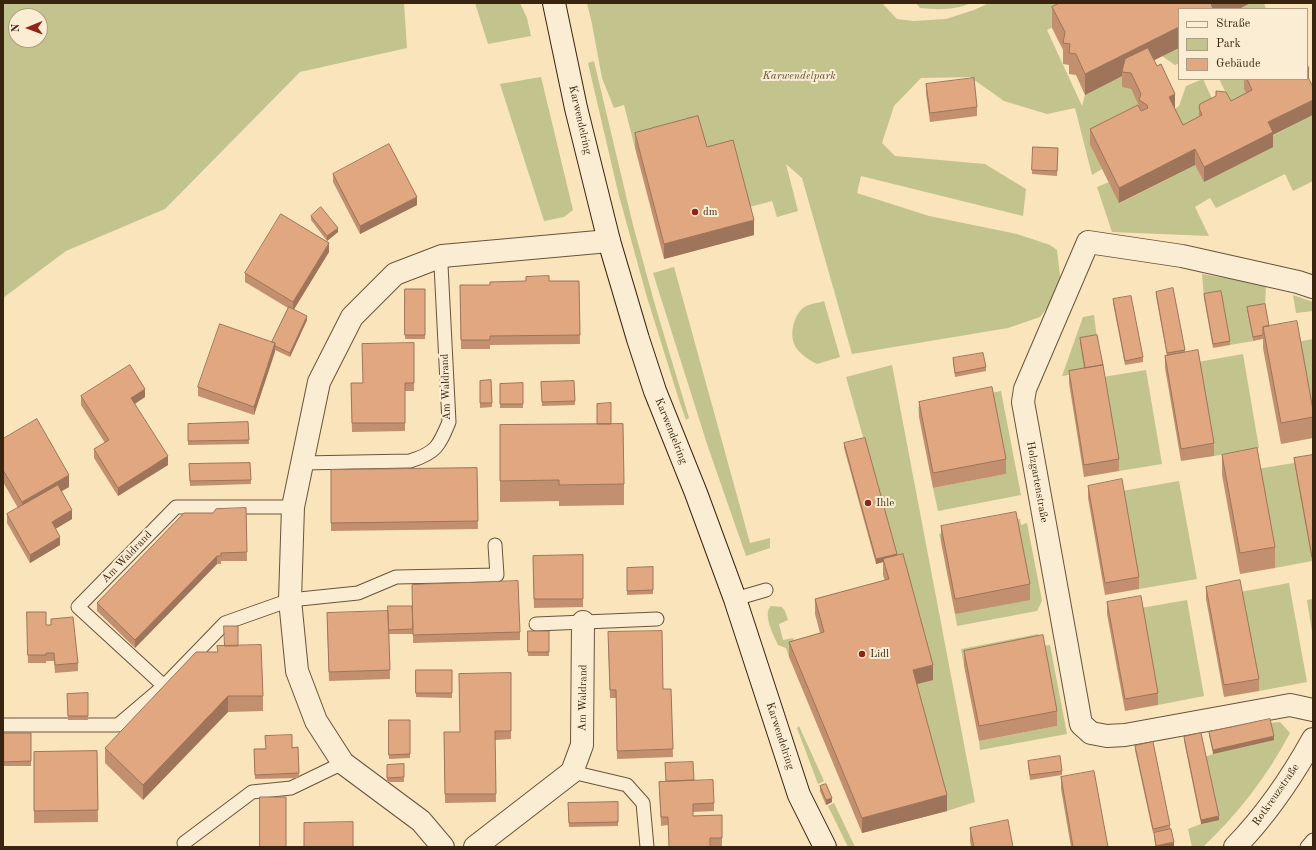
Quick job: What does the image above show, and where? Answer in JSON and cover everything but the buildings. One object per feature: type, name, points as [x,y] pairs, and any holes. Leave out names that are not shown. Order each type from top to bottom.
[{"type":"street","name":"Karwendelring","points":[[554,3],[576,108],[609,241],[638,339],[655,390],[696,493],[735,599],[799,795],[825,847]]},
{"type":"street","points":[[443,847],[421,820],[343,763],[316,721],[297,671],[290,600],[293,508],[319,382],[352,317],[395,274],[442,256],[609,241]]},
{"type":"street","name":"Holzgartenstraße","points":[[1313,287],[1298,282],[1182,256],[1088,242],[1025,389],[1023,402],[1081,724],[1092,733],[1113,736],[1290,705],[1313,710]]},
{"type":"street","name":"Am Waldrand","points":[[572,772],[582,745],[583,622]]},
{"type":"street","name":"Rotkreuzstraße","points":[[1234,847],[1253,828],[1288,779],[1313,739]]},
{"type":"street","points":[[476,847],[572,772]]},
{"type":"lane","name":"Am Waldrand","points":[[302,463],[410,461],[424,457],[434,450],[441,440],[449,422],[441,265],[442,256]]},
{"type":"lane","name":"Am Waldrand","points":[[164,686],[78,607],[176,507],[293,508]]},
{"type":"lane","points":[[3,725],[118,725],[164,686],[225,623],[290,600],[358,593],[396,577],[497,575],[495,545]]},
{"type":"lane","points":[[735,599],[766,590]]},
{"type":"lane","points":[[536,624],[657,619]]},
{"type":"lane","points":[[184,843],[252,792],[291,788],[343,763]]},
{"type":"lane","points":[[572,772],[627,785],[643,803],[647,847]]},
{"type":"lane","points":[[1307,847],[1313,840]]},
{"type":"green space","points":[[3,3],[404,3],[407,48],[300,72],[165,209],[66,251],[3,298]]},
{"type":"green space","points":[[475,3],[520,3],[527,18],[531,36],[488,44]]},
{"type":"green space","name":"Karwendelpark","points":[[587,3],[882,3],[897,19],[913,21],[946,19],[974,10],[989,3],[1084,3],[1088,10],[1047,30],[1082,106],[1085,95],[1125,74],[1147,120],[1090,145],[1102,169],[1092,175],[1075,108],[1047,114],[1004,101],[970,77],[921,78],[894,106],[882,143],[895,156],[985,164],[1026,189],[1023,216],[861,176],[857,193],[929,216],[1017,234],[1050,245],[1057,250],[1061,284],[1056,297],[1040,317],[1008,328],[852,354],[802,178],[786,164],[798,211],[777,217],[772,201],[746,208],[707,162],[698,131],[635,148],[624,105],[614,108],[602,78]]},
{"type":"green space","points":[[916,3],[971,3],[959,7],[940,9],[920,8]]},
{"type":"green space","points":[[1251,3],[1264,3],[1266,8],[1241,8]]},
{"type":"green space","points":[[1178,48],[1178,64],[1175,65],[1162,56]]},
{"type":"green space","points":[[594,61],[633,225],[689,418],[686,420],[646,294],[618,192],[588,63]]},
{"type":"green space","points":[[541,77],[573,210],[564,217],[544,221],[500,84]]},
{"type":"green space","points":[[1203,80],[1214,103],[1183,140],[1175,109],[1179,106],[1186,86]]},
{"type":"green space","points":[[1220,80],[1264,80],[1252,105],[1236,113]]},
{"type":"green space","points":[[1313,115],[1313,181],[1293,191],[1285,174],[1216,208],[1210,198],[1195,207],[1209,236],[1112,232],[1097,187],[1109,182],[1120,203],[1195,165],[1205,182],[1268,138]]},
{"type":"green space","points":[[674,267],[750,543],[770,538],[770,548],[746,556],[708,447],[653,273]]},
{"type":"green space","points":[[1202,274],[1266,285],[1265,308],[1247,312],[1253,341],[1230,345],[1221,295],[1204,298]]},
{"type":"green space","points":[[1293,295],[1313,302],[1313,311],[1296,313]]},
{"type":"green space","points":[[824,301],[840,357],[817,364],[806,358],[797,349],[794,344],[792,333],[794,322],[803,308]]},
{"type":"green space","points":[[1094,315],[1097,339],[1085,372],[1062,376],[1083,317]]},
{"type":"green space","points":[[1313,339],[1313,431],[1297,342]]},
{"type":"green space","points":[[1243,354],[1259,448],[1214,456],[1198,362]]},
{"type":"green space","points":[[892,365],[975,802],[947,811],[913,685],[932,680],[846,377]]},
{"type":"green space","points":[[1146,370],[1162,464],[1119,471],[1103,377]]},
{"type":"green space","points":[[1001,391],[1021,495],[938,511],[933,488],[1006,474],[992,403],[919,417],[918,407]]},
{"type":"green space","points":[[1294,463],[1312,561],[1275,568],[1257,469]]},
{"type":"green space","points":[[1179,481],[1197,579],[1139,589],[1122,491]]},
{"type":"green space","points":[[1020,519],[1021,525],[1027,523],[1042,601],[1037,611],[957,626],[955,614],[1016,527],[941,542],[939,534]]},
{"type":"green space","points":[[1289,583],[1307,682],[1259,691],[1240,592]]},
{"type":"green space","points":[[1313,599],[1313,638],[1307,600]]},
{"type":"green space","points":[[1187,600],[1204,696],[1158,705],[1141,608]]},
{"type":"green space","points":[[771,606],[782,607],[785,611],[788,620],[779,624],[783,640],[793,638],[798,654],[789,657],[786,648],[778,645],[768,619]]},
{"type":"green space","points":[[1038,634],[1041,646],[1050,645],[1067,734],[980,750],[979,741],[1057,726],[1043,651],[964,666],[961,649]]},
{"type":"green space","points":[[1280,722],[1290,733],[1262,779],[1240,808],[1203,847],[1192,847],[1188,829],[1201,824],[1205,757],[1273,740],[1270,723]]},
{"type":"green space","points":[[799,726],[824,781],[818,784],[797,728]]},
{"type":"green space","points":[[834,803],[855,847],[848,847],[828,806]]},
{"type":"place","name":"dm","points":[[695,212]]},
{"type":"place","name":"Ihle","points":[[868,503]]},
{"type":"place","name":"Lidl","points":[[862,654]]}]
